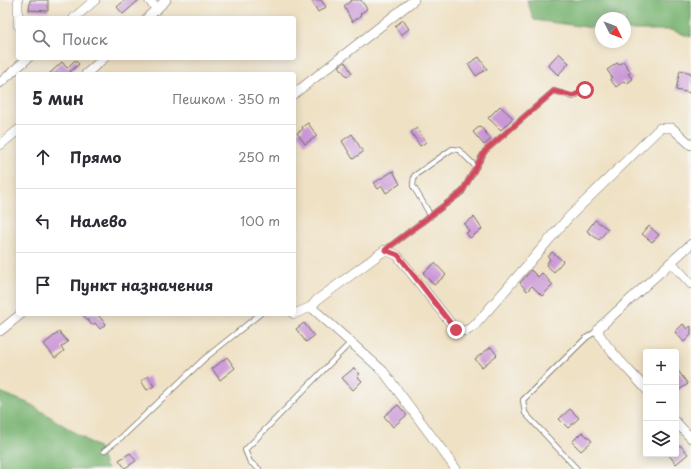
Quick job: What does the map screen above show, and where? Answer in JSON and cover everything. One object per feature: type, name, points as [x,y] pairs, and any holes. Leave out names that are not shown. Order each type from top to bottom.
[{"type":"street","points":[[18,0],[18,16]]},
{"type":"street","points":[[76,16],[95,0]]},
{"type":"street","points":[[149,0],[157,8]]},
{"type":"street","points":[[149,16],[166,0]]},
{"type":"street","points":[[296,92],[414,0]]},
{"type":"street","points":[[0,83],[25,60]]},
{"type":"street","points":[[88,72],[102,60]]},
{"type":"street","points":[[296,313],[311,307],[317,300],[385,250],[398,255],[456,330],[466,331],[475,325],[569,217],[660,128],[672,128],[691,145]]},
{"type":"street","points":[[0,145],[16,132]]},
{"type":"street","points":[[643,386],[606,344],[598,334],[598,330],[691,244]]},
{"type":"street","points":[[671,262],[691,284]]},
{"type":"street","points":[[311,307],[383,371],[456,469]]},
{"type":"street","points":[[0,331],[19,316]]},
{"type":"street","points":[[679,425],[691,438]]},
{"type":"lane","points":[[385,250],[462,192],[485,151],[554,91],[573,96],[585,90]]},
{"type":"lane","points":[[430,217],[413,186],[414,176],[452,149],[459,150],[476,168]]},
{"type":"lane","points":[[104,451],[123,436],[204,359],[258,316]]},
{"type":"lane","points":[[577,469],[525,413],[523,400],[586,338],[598,330]]},
{"type":"lane","points":[[259,469],[250,462],[245,450],[350,342]]},
{"type":"green space","points":[[527,0],[691,0],[691,37],[671,30],[631,30],[631,12],[595,12],[595,28],[534,20]]},
{"type":"green space","points":[[0,392],[30,404],[99,448],[105,467],[108,469],[0,469]]},
{"type":"building","points":[[30,0],[48,0],[48,11],[29,10]]},
{"type":"building","points":[[125,0],[139,0],[123,14],[117,7]]},
{"type":"building","points":[[311,0],[321,0],[326,7],[318,12]]},
{"type":"building","points":[[352,0],[361,0],[367,9],[360,14],[361,16],[352,22],[344,6]]},
{"type":"building","points":[[403,20],[409,29],[401,35],[395,26]]},
{"type":"building","points":[[559,53],[569,63],[558,75],[548,65]]},
{"type":"building","points":[[479,57],[487,69],[476,76],[468,64]]},
{"type":"building","points":[[75,60],[79,64],[70,72],[51,72],[62,62],[67,68]]},
{"type":"building","points":[[623,61],[631,72],[628,74],[633,79],[626,84],[624,81],[616,87],[610,79],[612,77],[607,70],[617,63],[619,65]]},
{"type":"building","points":[[345,62],[352,73],[347,77],[339,66]]},
{"type":"building","points":[[680,70],[691,73],[691,93],[676,90]]},
{"type":"building","points":[[500,106],[513,118],[501,130],[488,118]]},
{"type":"building","points":[[308,123],[317,136],[305,144],[297,133]]},
{"type":"building","points":[[480,126],[491,139],[484,145],[473,132]]},
{"type":"building","points":[[417,128],[426,142],[420,146],[411,132]]},
{"type":"building","points":[[352,134],[363,152],[353,159],[342,141]]},
{"type":"building","points":[[393,171],[400,184],[386,193],[382,186],[378,189],[374,183]]},
{"type":"building","points":[[474,217],[482,229],[470,238],[466,233],[469,231],[464,224]]},
{"type":"building","points":[[595,220],[608,229],[599,240],[587,231]]},
{"type":"building","points":[[649,226],[659,235],[652,242],[642,234]]},
{"type":"building","points":[[552,252],[563,261],[554,272],[546,265],[550,259],[548,257]]},
{"type":"building","points":[[435,263],[446,275],[434,285],[423,273]]},
{"type":"building","points":[[531,270],[538,277],[542,273],[553,285],[542,296],[532,286],[527,291],[520,283]]},
{"type":"building","points":[[84,316],[99,316],[106,324],[100,329],[95,323],[92,325]]},
{"type":"building","points":[[304,323],[314,336],[306,342],[296,329]]},
{"type":"building","points":[[683,324],[687,329],[691,326],[691,335],[684,342],[675,332]]},
{"type":"building","points":[[59,332],[68,342],[61,347],[64,351],[55,358],[44,344]]},
{"type":"building","points":[[491,347],[497,355],[482,367],[475,359]]},
{"type":"building","points":[[227,357],[235,368],[220,380],[212,369]]},
{"type":"building","points":[[354,368],[360,374],[357,376],[362,381],[353,390],[342,378]]},
{"type":"building","points":[[679,372],[688,384],[679,390]]},
{"type":"building","points":[[148,376],[154,386],[147,390],[141,381]]},
{"type":"building","points":[[398,405],[407,415],[393,427],[384,416]]},
{"type":"building","points":[[570,409],[579,418],[568,428],[559,419]]},
{"type":"building","points":[[582,432],[592,441],[581,451],[572,442]]},
{"type":"building","points":[[680,445],[688,454],[676,464],[670,457],[679,457]]},
{"type":"building","points":[[130,453],[136,461],[125,468],[119,460]]},
{"type":"route","points":[[456,330],[398,255],[385,250],[462,192],[485,151],[554,91],[573,96],[585,90]]}]
